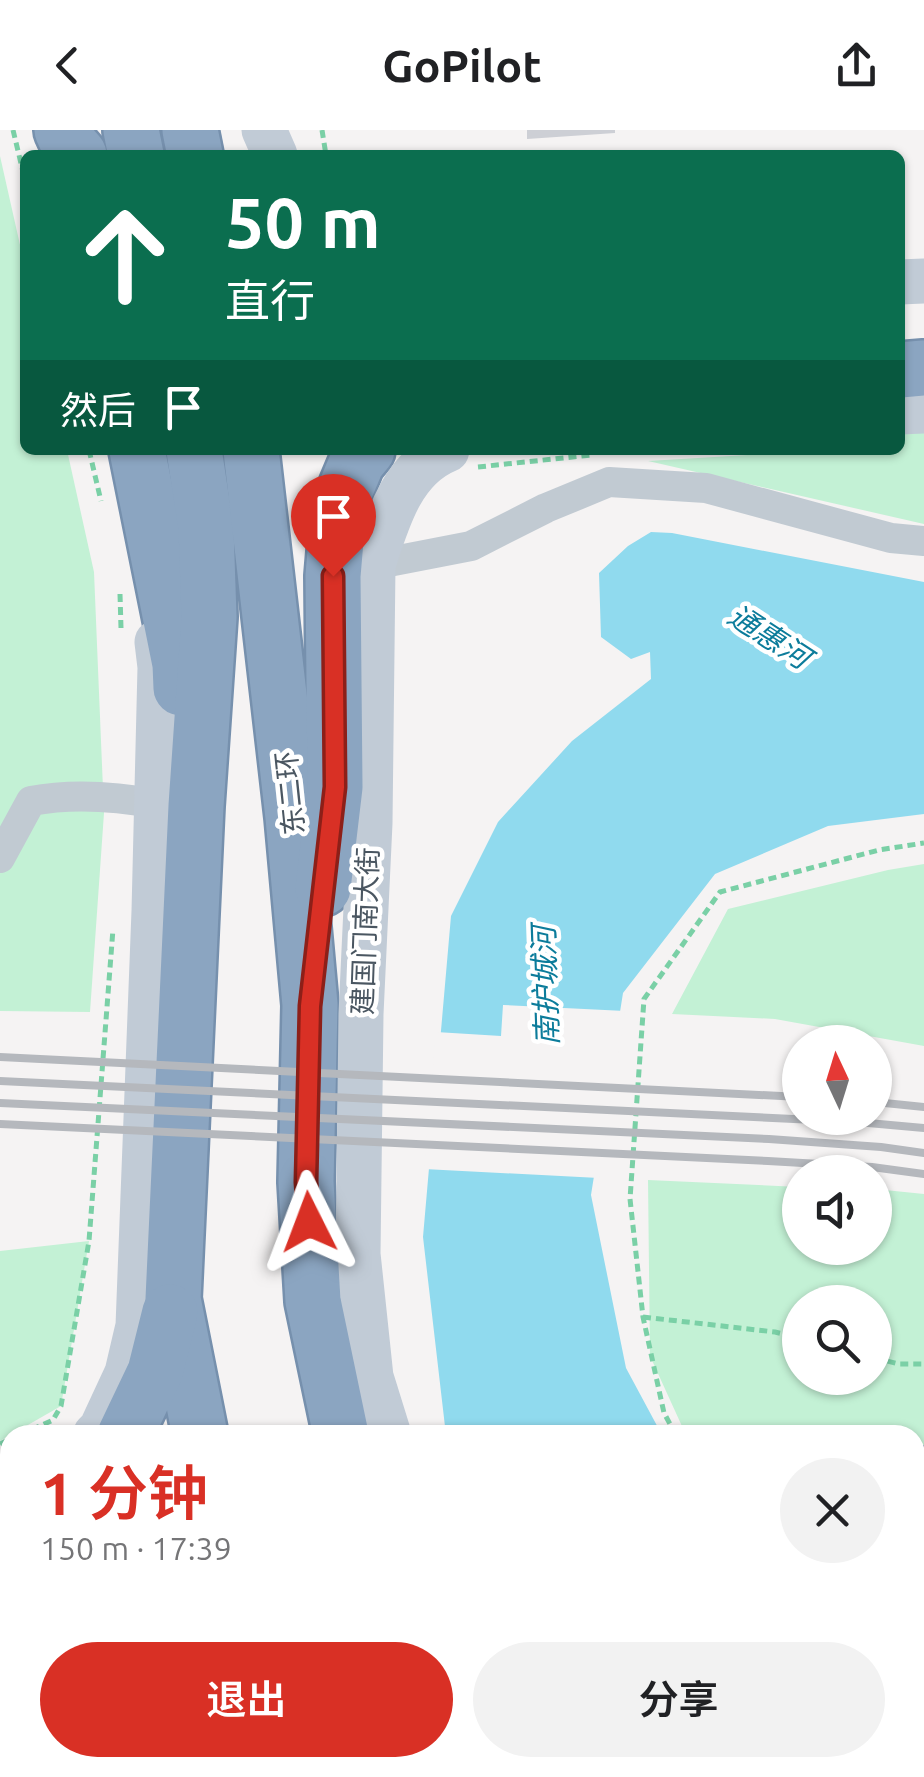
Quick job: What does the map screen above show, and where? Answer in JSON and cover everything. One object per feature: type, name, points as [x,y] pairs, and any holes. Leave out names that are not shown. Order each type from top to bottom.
[{"type":"highway","points":[[137,455],[180,664],[173,1299],[198,1425]]},
{"type":"highway","points":[[176,805],[209,617],[206,528],[195,455]]},
{"type":"highway","name":"东二环","points":[[252,455],[310,1006],[306,1182],[313,1301],[339,1425]]},
{"type":"highway","points":[[310,1006],[335,787],[333,576],[340,505],[363,455]]},
{"type":"highway","points":[[129,1425],[155,1372],[173,1299]]},
{"type":"street","name":"建国门南大街","points":[[386,1425],[371,1377],[358,1254],[373,565],[385,527],[408,478],[437,455]]},
{"type":"street","points":[[373,565],[470,546],[609,482],[706,488],[890,538],[924,541]]},
{"type":"street","points":[[0,858],[31,801],[76,796],[176,805],[140,1246],[138,1326],[127,1374],[103,1425]]},
{"type":"path","points":[[13,130],[20,159]]},
{"type":"path","points":[[90,455],[102,507]]},
{"type":"path","points":[[460,458],[596,455]]},
{"type":"path","points":[[120,584],[121,642]]},
{"type":"path","points":[[671,1425],[664,1413],[644,1317],[630,1200],[644,999],[720,892],[879,850],[924,843]]},
{"type":"path","points":[[42,1425],[53,1420],[61,1406],[89,1241],[113,928]]},
{"type":"path","points":[[644,1317],[782,1334]]},
{"type":"path","points":[[892,1362],[924,1364]]},
{"type":"green space","points":[[0,156],[20,245],[20,455],[68,455],[94,572],[104,813],[90,1012],[0,1011]]},
{"type":"green space","points":[[924,432],[924,524],[648,461],[749,455],[905,455],[905,434]]},
{"type":"green space","points":[[924,864],[924,1046],[892,1040],[892,1025],[808,1025],[775,1019],[672,1014],[728,909]]},
{"type":"green space","points":[[648,1180],[782,1186],[782,1265],[892,1265],[892,1191],[924,1194],[924,1425],[681,1425],[650,1356]]},
{"type":"green space","points":[[89,1241],[61,1406],[28,1425],[0,1425],[0,1251]]},
{"type":"water","points":[[651,532],[672,533],[924,582],[924,814],[828,826],[715,874],[623,993],[591,1195],[626,1368],[657,1425],[445,1425],[423,1237],[451,916],[498,822],[572,741],[651,679],[650,652],[631,659],[601,637],[599,573],[628,546]]},
{"type":"pier","points":[[503,1005],[625,1011],[599,1178],[424,1169],[436,1032],[501,1036]]},
{"type":"building","points":[[527,130],[615,130],[615,133],[527,139]]},
{"type":"railway","points":[[0,1057],[782,1096]]},
{"type":"railway","points":[[0,1081],[924,1128]]},
{"type":"railway","points":[[0,1103],[769,1139],[924,1153]]},
{"type":"railway","points":[[892,1104],[924,1107]]},
{"type":"railway","points":[[0,1124],[768,1161],[924,1174]]},
{"type":"route","points":[[309,1222],[306,1182],[310,1006],[335,787],[333,576]]},
{"type":"water label","name":"通惠河","points":[[769,637]]},
{"type":"water label","name":"南护城河","points":[[546,986]]}]
